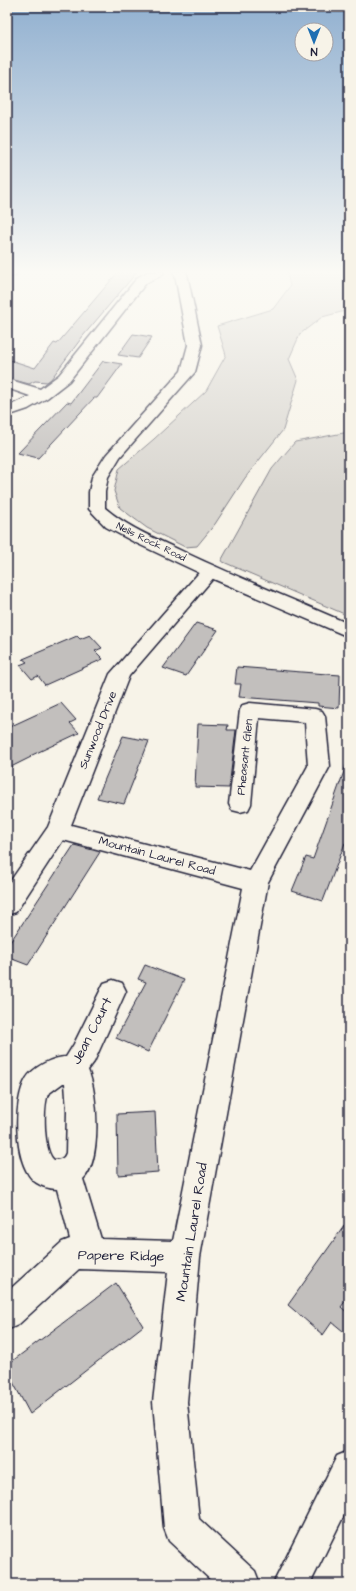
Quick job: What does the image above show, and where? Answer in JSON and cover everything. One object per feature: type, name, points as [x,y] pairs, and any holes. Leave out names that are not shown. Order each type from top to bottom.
[{"type":"street","points":[[7,412],[21,407],[42,395],[64,378],[89,346]]},
{"type":"street","name":"Nells Rock Road","points":[[196,346],[188,372],[114,455],[100,477],[97,492],[97,509],[112,523],[210,571],[349,631]]},
{"type":"street","points":[[7,383],[42,395]]},
{"type":"street","name":"Sunwood Drive","points":[[7,904],[58,830],[120,674],[210,571]]},
{"type":"street","name":"Mountain Laurel Road","points":[[242,1584],[182,1528],[170,1402],[185,1257],[256,882],[319,766],[315,716],[250,710]]},
{"type":"street","name":"Pheasant Glen","points":[[240,804],[250,710]]},
{"type":"street","name":"Mountain Laurel Road","points":[[58,830],[256,882]]},
{"type":"street","name":"Jean Court","points":[[72,1071],[84,1053],[113,991]]},
{"type":"street","name":"Jean Court","points":[[60,1070],[75,1072],[81,1094],[81,1140],[78,1161],[73,1169],[66,1172],[49,1175],[40,1167],[36,1159],[34,1148],[32,1109],[36,1089],[52,1074],[60,1070]]},
{"type":"street","points":[[66,1172],[78,1209],[89,1253]]},
{"type":"street","name":"Papere Ridge","points":[[7,1314],[73,1253],[185,1257]]},
{"type":"street","points":[[291,1584],[349,1468]]},
{"type":"shaded area","points":[[223,346],[295,346],[289,359],[298,380],[283,430],[245,478],[215,524],[197,546],[185,547],[147,528],[120,508],[114,491],[119,469],[206,391],[226,355]]},
{"type":"shaded area","points":[[349,432],[349,616],[221,561],[272,469],[295,442]]},
{"type":"building","points":[[52,346],[75,346],[51,379],[47,382],[35,381],[29,384],[7,378],[7,359],[35,368]]},
{"type":"building","points":[[124,346],[146,346],[138,358],[118,355]]},
{"type":"building","points":[[103,361],[122,364],[97,398],[94,398],[38,458],[18,453],[67,402],[71,403]]},
{"type":"building","points":[[196,623],[218,630],[186,676],[163,668]]},
{"type":"building","points":[[90,635],[102,648],[95,651],[103,659],[45,685],[38,676],[32,679],[20,665],[27,662],[23,659],[77,636],[80,639]]},
{"type":"building","points":[[237,667],[340,675],[339,708],[318,706],[318,703],[239,697],[241,684],[235,684]]},
{"type":"building","points":[[61,703],[76,720],[70,723],[79,733],[30,756],[31,757],[7,769],[7,728]]},
{"type":"building","points":[[198,724],[228,725],[227,730],[236,730],[229,788],[195,787]]},
{"type":"building","points":[[123,736],[149,741],[124,804],[97,798]]},
{"type":"building","points":[[347,763],[349,763],[349,844],[345,843],[323,901],[292,891],[306,857],[313,859]]},
{"type":"building","points":[[74,845],[100,852],[28,965],[7,957],[7,947]]},
{"type":"building","points":[[145,965],[184,980],[148,1052],[116,1038],[146,982],[138,979]]},
{"type":"building","points":[[155,1112],[158,1172],[118,1175],[117,1114]]},
{"type":"building","points":[[349,1219],[349,1296],[341,1307],[349,1314],[349,1336],[332,1322],[323,1335],[288,1305]]},
{"type":"building","points":[[116,1283],[143,1326],[30,1414],[7,1371],[7,1365]]}]
